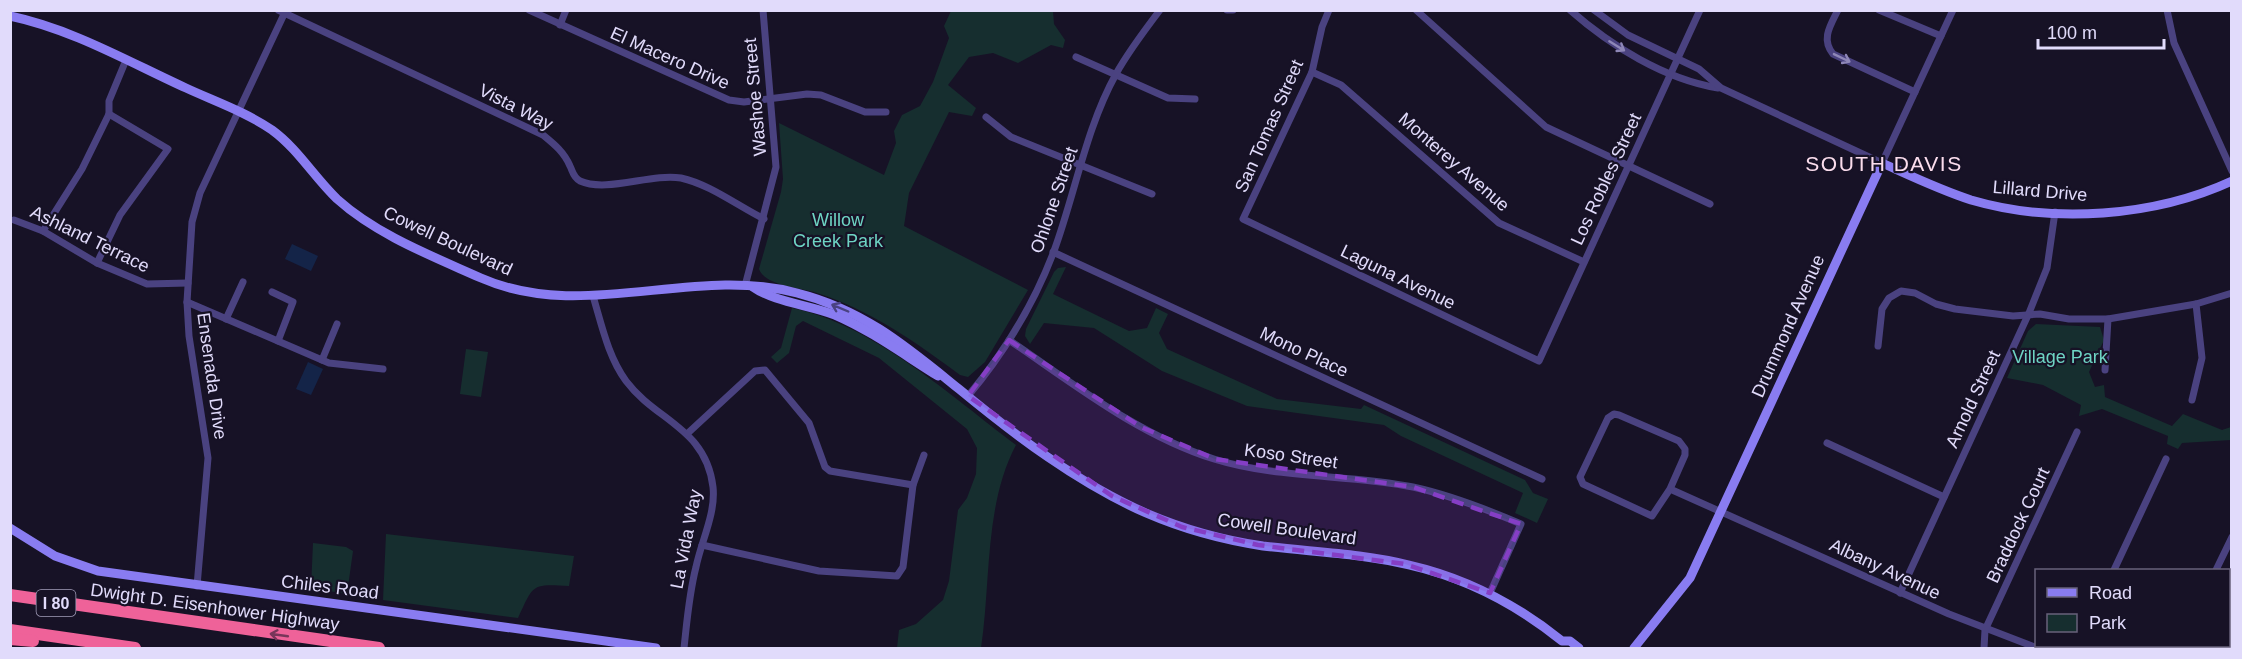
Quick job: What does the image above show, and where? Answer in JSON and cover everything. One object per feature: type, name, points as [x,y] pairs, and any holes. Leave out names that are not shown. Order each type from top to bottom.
[{"type":"highway","name":"Dwight D. Eisenhower Highway","points":[[10,595],[379,648]]},
{"type":"highway","name":"I 80","points":[[10,630],[135,648]]},
{"type":"highway","points":[[10,639],[128,648]]},
{"type":"main road","name":"Cowell Boulevard","points":[[10,16],[58,30],[239,112],[268,128],[282,138],[337,198],[372,224],[398,239],[484,279],[509,288],[569,298],[655,289],[749,286],[765,294],[817,309],[860,327],[957,388],[1084,480],[1121,501],[1173,524],[1219,538],[1405,564],[1458,579],[1517,608],[1563,645],[1570,641],[1579,648]]},
{"type":"main road","name":"Lillard Drive","points":[[1882,163],[1972,200],[2000,207],[2055,212],[2130,211],[2187,199],[2232,181]]},
{"type":"main road","name":"Drummond Avenue","points":[[1626,648],[1635,646],[1690,578],[1882,163]]},
{"type":"main road","name":"Chiles Road","points":[[10,528],[73,564],[121,576],[656,648]]},
{"type":"street","name":"El Macero Drive","points":[[529,10],[715,95],[744,102],[821,95],[866,112],[886,112]]},
{"type":"street","points":[[560,25],[566,10]]},
{"type":"street","name":"Washoe Street","points":[[749,286],[776,167],[763,10]]},
{"type":"street","name":"Ohlone Street","points":[[968,396],[1009,340],[1032,300],[1053,252],[1115,75],[1160,10]]},
{"type":"street","points":[[1227,10],[1233,10]]},
{"type":"street","name":"San Tomas Street","points":[[1243,219],[1312,72],[1322,27],[1329,10]]},
{"type":"street","points":[[1416,10],[1546,127],[1710,204]]},
{"type":"street","name":"Lillard Drive","points":[[1570,10],[1624,50],[1672,74],[1693,83],[1721,88],[1882,163]]},
{"type":"street","name":"Lillard Drive","points":[[1594,10],[1628,35],[1699,69],[1721,88]]},
{"type":"street","name":"Los Robles Street","points":[[1539,361],[1700,10]]},
{"type":"street","points":[[1838,10],[1826,37],[1833,54],[1915,92]]},
{"type":"street","points":[[1879,10],[1941,36]]},
{"type":"street","name":"Drummond Avenue","points":[[1882,163],[1953,10]]},
{"type":"street","points":[[2167,10],[2174,43],[2232,171]]},
{"type":"street","name":"Ensenada Drive","points":[[196,586],[208,458],[189,336],[187,302],[192,222],[200,193],[283,12]]},
{"type":"street","name":"Vista Way","points":[[283,12],[543,135],[563,153],[576,178],[582,182],[611,183],[667,177],[682,178],[764,219]]},
{"type":"street","points":[[1076,57],[1168,98],[1195,99]]},
{"type":"street","points":[[43,231],[82,170],[109,114],[109,101],[126,60]]},
{"type":"street","name":"Monterey Avenue","points":[[1312,72],[1341,85],[1499,223],[1584,262]]},
{"type":"street","points":[[97,263],[120,215],[168,149],[109,114]]},
{"type":"street","points":[[986,117],[1011,137],[1152,194]]},
{"type":"street","name":"Arnold Street","points":[[1900,593],[2029,313],[2047,268],[2055,212]]},
{"type":"street","name":"Laguna Avenue","points":[[1243,219],[1539,361]]},
{"type":"street","name":"Ashland Terrace","points":[[15,220],[43,231],[97,263],[147,284],[188,283]]},
{"type":"street","name":"Mono Place","points":[[1053,252],[1542,479]]},
{"type":"street","points":[[226,319],[243,282]]},
{"type":"street","points":[[1878,346],[1882,309],[1889,298],[1901,291],[1915,293],[1936,304],[1954,309],[2013,316],[2029,313],[2069,320],[2108,319],[2196,304],[2232,293]]},
{"type":"street","points":[[272,292],[293,302],[278,341]]},
{"type":"street","name":"La Vida Way","points":[[593,296],[611,357],[627,382],[646,403],[688,433],[705,460],[713,488],[692,582],[684,648]]},
{"type":"street","points":[[187,302],[322,360],[383,369]]},
{"type":"street","points":[[2192,400],[2202,358],[2196,304]]},
{"type":"street","points":[[2105,370],[2108,319]]},
{"type":"street","points":[[322,360],[338,324]]},
{"type":"street","name":"Koso Street","points":[[1009,340],[1141,427],[1215,459],[1247,467],[1413,487],[1477,506],[1521,524],[1490,593]]},
{"type":"street","points":[[688,433],[755,371],[765,370],[809,423],[825,467],[830,471],[913,485]]},
{"type":"street","points":[[1614,414],[1679,441],[1685,448],[1685,455],[1670,489],[1652,516],[1583,484],[1580,477],[1608,418],[1614,414]]},
{"type":"street","name":"Braddock Court","points":[[1985,630],[2077,432]]},
{"type":"street","points":[[1827,443],[1944,497]]},
{"type":"street","points":[[702,545],[819,571],[897,576],[903,567],[913,485],[924,455]]},
{"type":"street","points":[[2114,569],[2166,459]]},
{"type":"street","name":"Albany Avenue","points":[[1670,489],[1985,630],[2037,648]]},
{"type":"street","points":[[2216,569],[2232,537]]},
{"type":"street","points":[[1984,648],[1985,630]]},
{"type":"highlighted area","points":[[1009,340],[1141,427],[1215,459],[1413,487],[1521,524],[1490,593],[1405,564],[1258,545],[1182,527],[1112,496],[968,396]]},
{"type":"green space","name":"Willow Creek Park","points":[[951,11],[1053,11],[1054,24],[1065,40],[1063,48],[1051,45],[1018,63],[993,53],[969,57],[948,85],[976,108],[972,116],[949,112],[909,193],[904,226],[1028,290],[985,362],[968,377],[960,375],[909,339],[856,308],[817,293],[776,283],[763,275],[759,269],[783,179],[779,123],[884,175],[896,143],[894,131],[902,115],[920,106],[933,82],[949,38],[944,26]]},
{"type":"green space","points":[[1066,267],[1053,294],[1129,331],[1147,328],[1156,308],[1168,314],[1159,333],[1167,349],[1277,399],[1361,409],[1364,405],[1525,480],[1533,493],[1548,499],[1537,523],[1515,513],[1523,493],[1401,436],[1384,425],[1247,406],[1162,371],[1094,328],[1044,323],[1030,344],[1025,336],[1026,329],[1054,272],[1058,268]]},
{"type":"green space","points":[[792,308],[822,316],[881,345],[938,384],[1016,445],[998,493],[990,545],[981,648],[897,648],[899,630],[916,624],[943,600],[949,581],[958,510],[967,498],[976,474],[977,448],[967,429],[879,358],[803,321],[796,326],[789,353],[777,363],[771,357],[781,348]]},
{"type":"green space","name":"Village Park","points":[[2036,324],[2100,327],[2104,340],[2089,372],[2095,387],[2104,385],[2105,397],[2172,426],[2183,414],[2222,430],[2231,427],[2231,440],[2182,443],[2178,449],[2167,444],[2168,436],[2102,409],[2079,416],[2081,405],[2043,385],[2007,378],[2028,331]]},
{"type":"green space","points":[[466,349],[488,352],[481,397],[460,394]]},
{"type":"green space","points":[[386,534],[574,556],[569,586],[547,585],[535,588],[527,598],[518,618],[383,600]]},
{"type":"green space","points":[[313,543],[346,547],[353,551],[347,594],[311,588]]},
{"type":"water","points":[[292,244],[318,256],[311,271],[285,259]]},
{"type":"water","points":[[308,362],[323,369],[311,395],[296,389]]},
{"type":"district","name":"SOUTH DAVIS","points":[[1884,164]]}]
